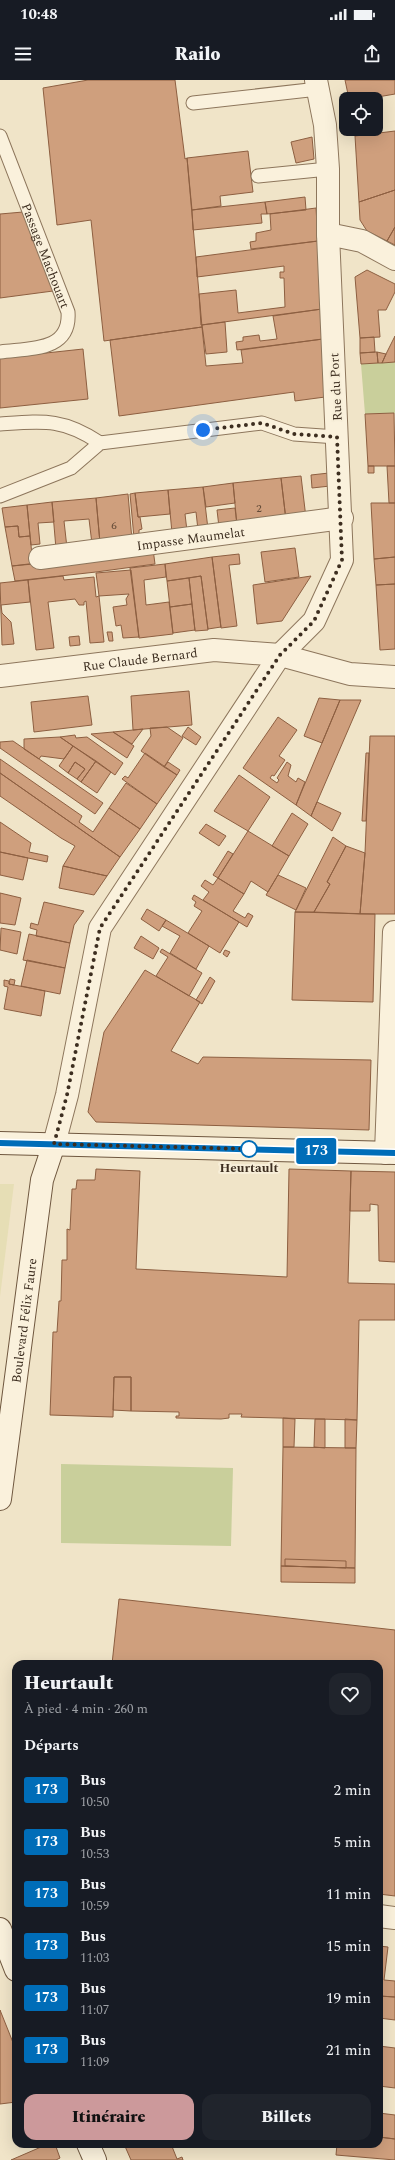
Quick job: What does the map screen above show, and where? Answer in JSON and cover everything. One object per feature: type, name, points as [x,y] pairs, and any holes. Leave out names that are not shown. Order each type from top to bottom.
[{"type":"street","name":"Rue du Port","points":[[54,1144],[67,1095],[100,928],[280,655],[314,621],[342,560],[342,518],[328,234],[328,169],[325,125],[317,84]]},
{"type":"street","points":[[328,234],[362,242],[395,259]]},
{"type":"street","name":"Impasse Maumelat","points":[[40,558],[342,518]]},
{"type":"street","name":"Rue Claude Bernard","points":[[0,676],[214,650],[280,655],[350,674],[395,677]]},
{"type":"street","points":[[0,1143],[391,1153],[394,932]]},
{"type":"street","name":"Boulevard Félix Faure","points":[[0,1499],[42,1180],[54,1144]]},
{"type":"street","points":[[383,1916],[395,1918]]},
{"type":"street","points":[[8,1939],[12,1954]]},
{"type":"street","points":[[90,2148],[95,2160]]},
{"type":"lane","points":[[193,103],[317,84]]},
{"type":"lane","name":"Passage Machouart","points":[[0,136],[68,312],[69,321],[66,331],[60,340],[50,345],[0,352]]},
{"type":"lane","points":[[258,176],[328,169]]},
{"type":"lane","points":[[0,424],[48,421],[81,431],[100,443]]},
{"type":"lane","points":[[0,496],[71,468],[100,443],[262,423],[294,434],[337,437]]},
{"type":"shaded area","points":[[0,1184],[14,1184],[0,1297]]},
{"type":"green space","points":[[395,362],[395,413],[365,414],[361,364]]},
{"type":"green space","points":[[61,1464],[233,1468],[231,1546],[61,1543]]},
{"type":"building","points":[[88,80],[175,80],[185,159],[187,158],[202,327],[104,341],[91,220],[57,225],[43,88]]},
{"type":"building","points":[[345,80],[395,80],[395,94],[383,96],[383,92],[348,92]]},
{"type":"building","points":[[395,131],[395,190],[359,202],[355,136],[383,136],[383,132]]},
{"type":"building","points":[[312,137],[314,159],[296,163],[291,142]]},
{"type":"building","points":[[248,151],[253,192],[220,196],[221,206],[192,210],[187,158]]},
{"type":"building","points":[[395,190],[395,227],[387,241],[367,231],[360,220],[359,202]]},
{"type":"building","points":[[305,197],[306,210],[267,214],[265,202]]},
{"type":"building","points":[[265,202],[267,214],[261,214],[262,223],[193,230],[192,210]]},
{"type":"building","points":[[316,208],[318,241],[251,249],[250,242],[256,241],[256,233],[271,230],[270,214]]},
{"type":"building","points":[[23,212],[53,291],[0,298],[0,214]]},
{"type":"building","points":[[395,227],[395,245],[387,241]]},
{"type":"building","points":[[318,241],[322,309],[201,325],[199,294],[236,290],[238,313],[285,307],[284,278],[280,278],[280,272],[284,272],[284,266],[197,277],[196,257]]},
{"type":"building","points":[[367,270],[395,284],[395,292],[386,310],[378,310],[380,337],[360,338],[355,277]]},
{"type":"building","points":[[322,309],[323,339],[237,350],[236,342],[243,341],[243,337],[259,335],[260,341],[277,339],[273,316]]},
{"type":"building","points":[[225,322],[227,352],[206,354],[202,325]]},
{"type":"building","points":[[202,327],[206,366],[243,363],[241,350],[323,339],[325,397],[295,401],[294,392],[119,416],[110,340]]},
{"type":"building","points":[[395,336],[395,362],[382,363],[386,354]]},
{"type":"building","points":[[374,337],[375,352],[360,353],[360,338]]},
{"type":"building","points":[[83,349],[88,399],[0,408],[0,358]]},
{"type":"building","points":[[377,352],[378,363],[361,364],[360,353]]},
{"type":"building","points":[[377,352],[386,354],[382,363],[378,363]]},
{"type":"building","points":[[394,413],[395,466],[368,466],[365,414]]},
{"type":"building","points":[[368,466],[374,466],[374,473],[368,473]]},
{"type":"building","points":[[387,466],[395,466],[395,503],[389,503]]},
{"type":"building","points":[[329,473],[330,486],[312,488],[311,475]]},
{"type":"building","points":[[301,476],[306,518],[286,520],[281,478]]},
{"type":"building","points":[[281,478],[286,520],[237,525],[233,483]]},
{"type":"building","points":[[233,483],[235,503],[206,507],[203,487]]},
{"type":"building","points":[[203,487],[208,529],[198,530],[196,512],[185,514],[187,531],[172,533],[168,490]]},
{"type":"building","points":[[168,490],[170,514],[138,517],[135,493]]},
{"type":"building","points":[[135,493],[138,517],[140,517],[142,529],[139,530],[139,537],[134,538],[130,494]]},
{"type":"building","points":[[128,494],[132,540],[100,543],[96,498]]},
{"type":"building","points":[[96,498],[100,543],[92,544],[89,519],[64,521],[67,548],[56,549],[52,502]]},
{"type":"building","points":[[52,502],[54,522],[38,523],[40,544],[31,545],[27,505]]},
{"type":"building","points":[[371,503],[395,503],[395,557],[374,559]]},
{"type":"building","points":[[27,505],[30,536],[19,537],[18,526],[5,527],[2,508]]},
{"type":"building","points":[[235,508],[237,525],[219,527],[217,510]]},
{"type":"building","points":[[18,526],[19,537],[30,536],[33,564],[12,566],[5,527]]},
{"type":"building","points":[[295,548],[299,577],[265,582],[261,552]]},
{"type":"building","points":[[153,549],[155,564],[96,572],[15,581],[12,566]]},
{"type":"building","points":[[239,554],[240,564],[229,565],[237,626],[221,628],[212,557]]},
{"type":"building","points":[[212,557],[221,627],[208,629],[201,576],[167,581],[165,564]]},
{"type":"building","points":[[395,557],[395,584],[376,585],[374,559]]},
{"type":"building","points":[[165,564],[166,577],[144,580],[146,605],[169,602],[173,634],[139,638],[130,568]]},
{"type":"building","points":[[131,570],[139,637],[123,638],[121,625],[116,626],[113,607],[127,605],[126,599],[129,594],[99,596],[96,573]]},
{"type":"building","points":[[63,576],[64,580],[94,577],[96,597],[99,596],[104,642],[90,643],[86,601],[84,602],[84,605],[79,605],[75,599],[48,602],[54,648],[36,650],[28,580]]},
{"type":"building","points":[[201,576],[208,630],[195,631],[189,578]]},
{"type":"building","points":[[311,576],[282,621],[257,624],[253,585]]},
{"type":"building","points":[[189,578],[192,604],[170,607],[167,581]]},
{"type":"building","points":[[28,580],[30,602],[1,605],[2,613],[11,622],[14,644],[2,645],[0,583]]},
{"type":"building","points":[[395,584],[395,649],[380,650],[376,585]]},
{"type":"building","points":[[192,604],[195,630],[173,633],[170,607]]},
{"type":"building","points":[[107,632],[112,632],[113,641],[109,641]]},
{"type":"building","points":[[79,636],[80,645],[70,646],[69,637]]},
{"type":"building","points":[[189,691],[192,725],[133,730],[131,696]]},
{"type":"building","points":[[88,696],[92,725],[34,732],[31,702]]},
{"type":"building","points":[[319,698],[340,700],[322,743],[304,736]]},
{"type":"building","points":[[340,700],[361,700],[311,816],[296,805]]},
{"type":"building","points":[[278,717],[297,730],[279,756],[285,760],[274,776],[272,775],[270,778],[277,783],[279,780],[277,778],[287,762],[291,765],[288,776],[296,782],[298,778],[305,782],[296,805],[243,768]]},
{"type":"building","points":[[167,727],[183,738],[164,767],[141,751],[151,736],[150,728]]},
{"type":"building","points":[[188,727],[201,737],[196,745],[182,736]]},
{"type":"building","points":[[143,729],[132,744],[113,732]]},
{"type":"building","points":[[113,732],[134,746],[127,758],[91,734]]},
{"type":"building","points":[[75,735],[76,738],[87,737],[123,763],[115,775],[60,737]]},
{"type":"building","points":[[370,736],[395,736],[395,914],[360,914],[365,853]]},
{"type":"building","points":[[60,737],[73,746],[64,759],[41,756],[39,759],[24,749],[24,739]]},
{"type":"building","points":[[13,741],[103,803],[95,814],[0,748],[0,742]]},
{"type":"building","points":[[73,746],[96,761],[81,782],[77,779],[85,769],[75,762],[68,773],[59,766]]},
{"type":"building","points":[[145,753],[177,775],[157,804],[122,779],[125,776],[128,778]]},
{"type":"building","points":[[366,753],[369,753],[366,821],[362,821]]},
{"type":"building","points":[[0,759],[82,816],[79,822],[93,832],[109,808],[140,829],[120,857],[0,773]]},
{"type":"building","points":[[96,761],[111,772],[97,793],[81,782]]},
{"type":"building","points":[[75,762],[85,769],[77,779],[68,773]]},
{"type":"building","points":[[168,762],[180,770],[177,775],[164,767]]},
{"type":"building","points":[[0,773],[120,857],[107,876],[63,866],[75,846],[0,796]]},
{"type":"building","points":[[239,775],[270,797],[248,831],[214,811]]},
{"type":"building","points":[[126,783],[157,804],[140,829],[109,808]]},
{"type":"building","points":[[317,802],[341,813],[332,831],[311,816]]},
{"type":"building","points":[[292,813],[308,824],[289,856],[272,846]]},
{"type":"building","points":[[0,822],[31,843],[29,852],[48,856],[47,862],[0,852]]},
{"type":"building","points":[[206,824],[226,836],[219,846],[199,833]]},
{"type":"building","points":[[248,831],[289,856],[268,892],[251,881],[244,894],[218,878]]},
{"type":"building","points":[[333,837],[346,846],[327,882],[330,884],[314,912],[295,912]]},
{"type":"building","points":[[346,846],[365,853],[360,914],[314,912],[330,884],[327,882]]},
{"type":"building","points":[[228,851],[233,854],[218,878],[213,875]]},
{"type":"building","points":[[0,852],[28,858],[23,880],[0,875]]},
{"type":"building","points":[[63,866],[107,876],[94,895],[59,888]]},
{"type":"building","points":[[278,875],[306,888],[296,910],[266,895]]},
{"type":"building","points":[[218,878],[244,894],[233,911],[245,918],[248,913],[253,916],[247,927],[203,900],[209,892],[201,886],[205,880],[213,885]]},
{"type":"building","points":[[0,893],[21,898],[15,925],[0,923]]},
{"type":"building","points":[[194,895],[239,922],[220,953],[188,933],[202,911],[194,906],[196,902],[192,899]]},
{"type":"building","points":[[44,902],[84,911],[74,925],[70,943],[36,936],[37,930],[30,928],[31,923],[38,925]]},
{"type":"building","points":[[147,909],[166,920],[159,931],[141,919]]},
{"type":"building","points":[[295,912],[375,914],[373,1002],[292,1000]]},
{"type":"building","points":[[166,920],[209,946],[196,969],[170,953],[180,936],[162,926]]},
{"type":"building","points":[[1,928],[21,932],[17,954],[0,950]]},
{"type":"building","points":[[29,934],[70,943],[65,968],[23,960]]},
{"type":"building","points":[[141,936],[159,948],[153,959],[134,948]]},
{"type":"building","points":[[162,949],[202,973],[189,996],[156,976],[168,957],[160,952]]},
{"type":"building","points":[[225,950],[230,952],[227,957],[223,954]]},
{"type":"building","points":[[27,960],[65,968],[60,994],[21,986]]},
{"type":"building","points":[[145,970],[200,1002],[171,1051],[198,1064],[203,1057],[371,1060],[369,1130],[96,1122],[88,1112],[104,1032]]},
{"type":"building","points":[[210,977],[215,981],[202,1004],[196,1000]]},
{"type":"building","points":[[10,979],[15,980],[14,985],[9,984]]},
{"type":"building","points":[[4,980],[9,981],[9,984],[45,991],[41,1016],[4,1009],[8,987],[4,986]]},
{"type":"building","points":[[96,1169],[140,1171],[136,1269],[287,1277],[289,1169],[351,1171],[348,1283],[395,1284],[395,1320],[359,1320],[357,1420],[241,1417],[242,1414],[229,1414],[229,1418],[221,1419],[176,1418],[176,1416],[179,1416],[179,1412],[131,1411],[131,1377],[114,1377],[113,1417],[50,1415],[53,1332],[57,1332],[59,1301],[61,1301],[62,1260],[67,1260],[67,1229],[70,1230],[72,1189],[76,1189],[77,1180],[95,1180]]},
{"type":"building","points":[[351,1171],[395,1172],[395,1262],[379,1261],[378,1205],[370,1204],[370,1211],[350,1211]]},
{"type":"building","points":[[114,1377],[131,1377],[131,1411],[113,1410]]},
{"type":"building","points":[[283,1418],[295,1419],[294,1447],[283,1447]]},
{"type":"building","points":[[315,1419],[325,1419],[325,1448],[314,1447]]},
{"type":"building","points":[[345,1419],[357,1420],[356,1448],[345,1448]]},
{"type":"building","points":[[283,1447],[356,1448],[355,1568],[281,1566]]},
{"type":"building","points":[[285,1559],[346,1561],[346,1568],[285,1566]]},
{"type":"building","points":[[281,1566],[355,1568],[355,1583],[281,1582]]},
{"type":"building","points":[[119,1599],[395,1630],[395,1896],[383,1894],[383,1660],[112,1660]]},
{"type":"building","points":[[383,1946],[388,1947],[384,1980],[395,1981],[395,1997],[383,1996]]},
{"type":"building","points":[[383,1996],[395,1997],[395,2020],[383,2018]]},
{"type":"building","points":[[0,2010],[12,2040],[12,2102],[0,2104]]},
{"type":"building","points":[[383,2046],[395,2048],[395,2088],[383,2086]]},
{"type":"building","points":[[383,2114],[395,2115],[395,2139],[383,2138]]},
{"type":"building","points":[[383,2138],[395,2139],[395,2160],[336,2155],[337,2148],[383,2148]]},
{"type":"building","points":[[39,2148],[56,2148],[60,2158],[56,2160],[11,2160]]},
{"type":"building","points":[[126,2148],[173,2148],[177,2159],[182,2157],[183,2160],[131,2160]]},
{"type":"bus line","name":"173","points":[[0,1143],[395,1153]]},
{"type":"place","name":"Heurtault","points":[[249,1149]]},
{"type":"route","points":[[203,430],[262,423],[294,434],[337,437],[342,518],[342,560],[314,621],[280,655],[100,928],[67,1095],[54,1144],[249,1149]]}]
